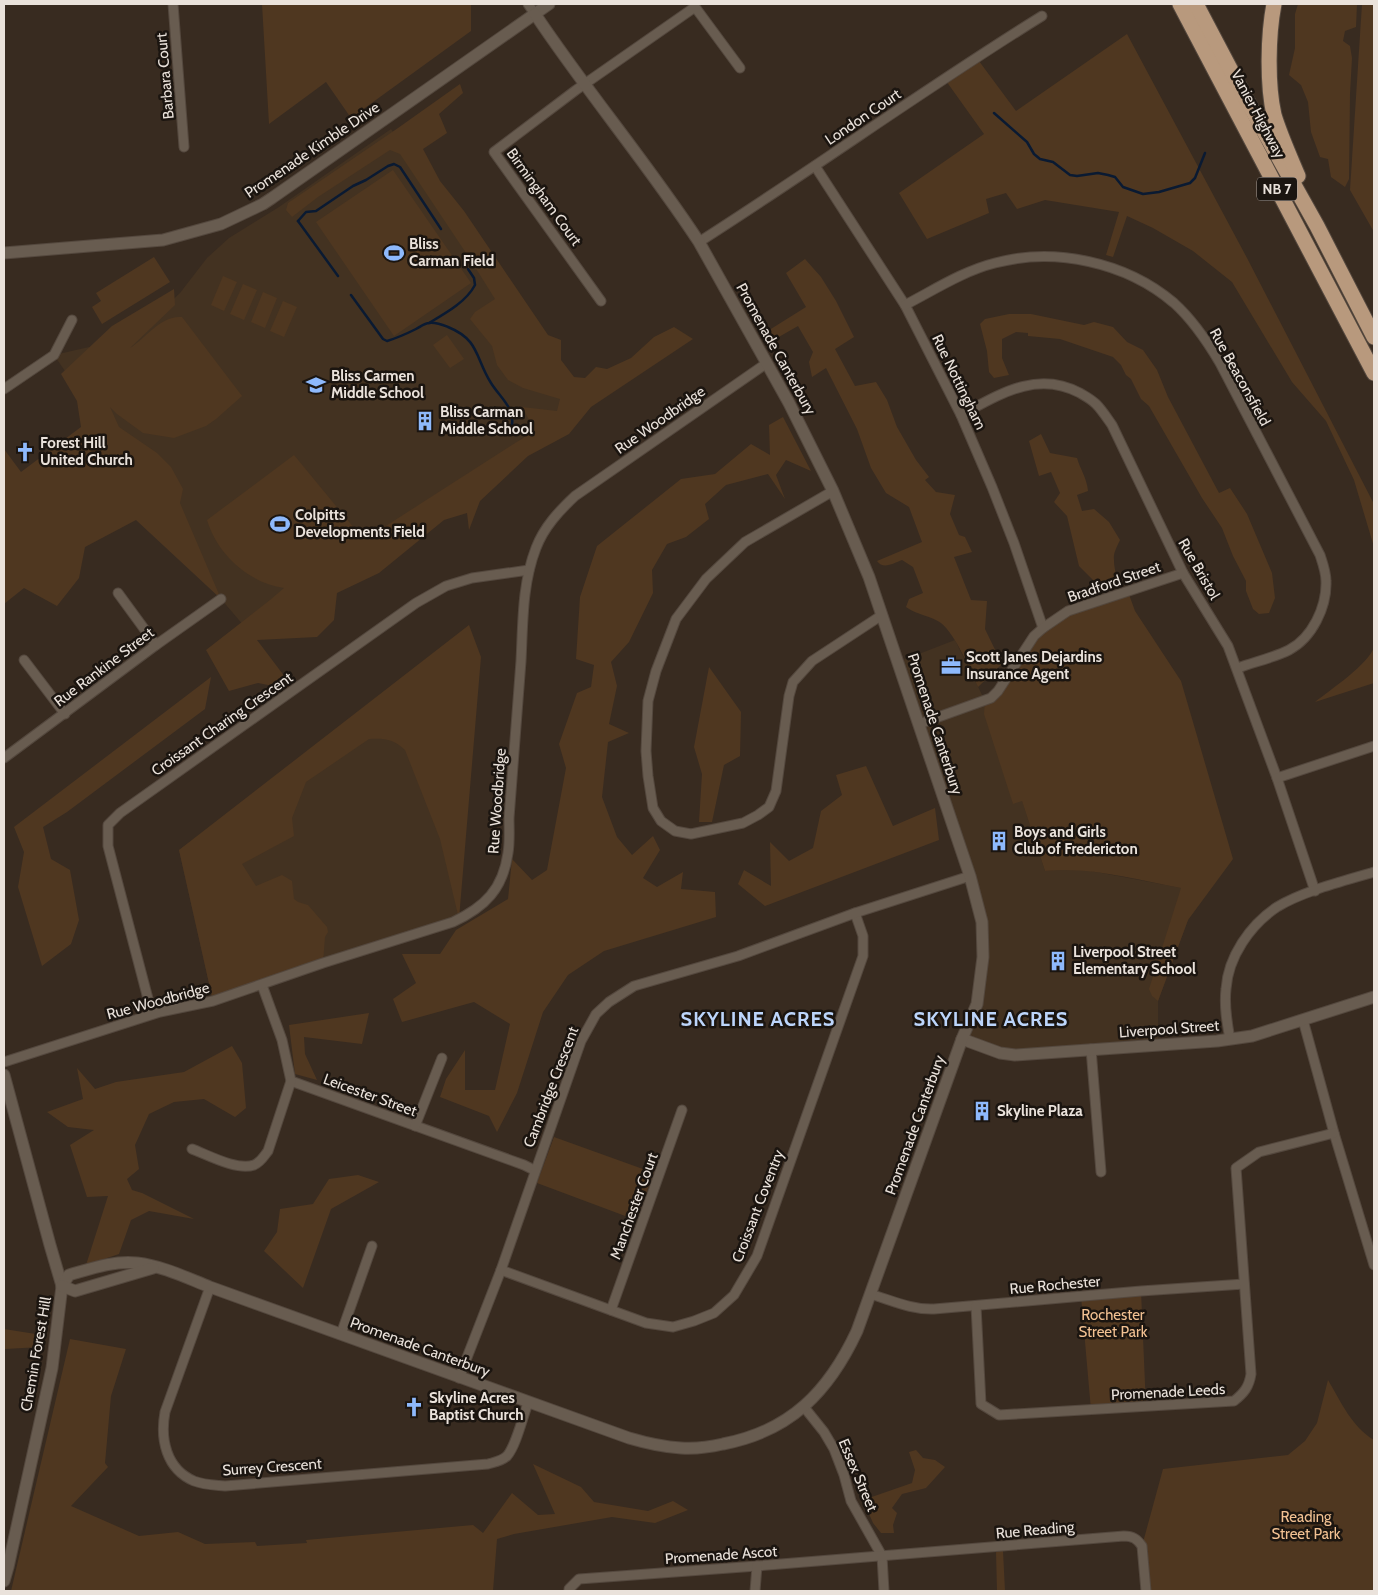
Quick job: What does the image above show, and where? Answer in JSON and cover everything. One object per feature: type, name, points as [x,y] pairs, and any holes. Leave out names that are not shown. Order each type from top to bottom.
[{"type":"highway","name":"Vanier Highway","points":[[1180,4],[1374,373]]},
{"type":"highway","name":"Vanier Highway","points":[[1196,4],[1246,99],[1317,226],[1374,337]]},
{"type":"highway","points":[[1274,4],[1271,22],[1269,74],[1274,115],[1317,226]]},
{"type":"street","name":"Barbara Court","points":[[173,4],[184,147]]},
{"type":"street","name":"Promenade Kimble Drive","points":[[4,253],[163,240],[221,224],[267,201],[532,9],[549,4]]},
{"type":"street","points":[[584,84],[695,7],[740,68]]},
{"type":"street","name":"Promenade Canterbury","points":[[62,1286],[69,1275],[106,1266],[136,1263],[164,1269],[459,1378],[629,1438],[655,1445],[683,1448],[710,1447],[739,1441],[767,1430],[804,1407],[834,1374],[847,1353],[962,1039],[977,1004],[983,957],[982,922],[970,876],[869,577],[833,491],[789,403],[699,242],[683,217],[584,84],[532,9]]},
{"type":"street","name":"London Court","points":[[699,242],[969,62],[1042,16]]},
{"type":"street","name":"Birmingham Court","points":[[584,84],[494,152],[602,302]]},
{"type":"street","name":"Rue Nottingham","points":[[815,166],[905,305],[961,414],[1014,543],[1042,628]]},
{"type":"street","name":"Rue Beaconsfield","points":[[905,305],[974,270],[995,263],[1034,257],[1060,257],[1106,266],[1120,272],[1153,288],[1184,313],[1202,334],[1220,364],[1320,555],[1326,579],[1325,594],[1319,614],[1299,643],[1289,649],[1238,668]]},
{"type":"street","points":[[4,389],[54,355],[72,320]]},
{"type":"street","name":"Rue Woodbridge","points":[[4,1062],[152,1014],[212,1000],[262,985],[323,963],[453,922],[472,913],[488,899],[498,884],[508,851],[523,607],[529,570],[548,524],[562,507],[575,496],[767,363]]},
{"type":"street","name":"Rue Bristol","points":[[961,414],[1026,385],[1054,384],[1071,388],[1096,404],[1112,425],[1183,573],[1228,646],[1238,668],[1315,891]]},
{"type":"street","points":[[833,491],[745,542],[706,579],[676,619],[656,671],[648,701],[646,751],[648,776],[653,808],[661,821],[675,831],[691,834],[743,823],[769,808],[776,791],[789,696],[793,682],[812,661],[882,615]]},
{"type":"street","name":"Croissant Charing Crescent","points":[[152,1014],[108,846],[108,825],[128,807],[416,603],[446,586],[472,578],[529,570]]},
{"type":"street","name":"Bradford Street","points":[[919,724],[991,698],[998,691],[1034,636],[1042,628],[1068,612],[1183,573]]},
{"type":"street","points":[[118,593],[156,645]]},
{"type":"street","name":"Rue Rankine Street","points":[[4,758],[220,599]]},
{"type":"street","points":[[24,660],[64,714]]},
{"type":"street","points":[[1277,778],[1374,746]]},
{"type":"street","points":[[1230,1039],[1226,1016],[1225,991],[1230,968],[1246,938],[1256,926],[1277,907],[1315,891],[1374,872]]},
{"type":"street","name":"Cambridge Crescent","points":[[459,1378],[500,1270],[581,1041],[596,1014],[609,1002],[634,986],[738,956],[855,914],[970,876]]},
{"type":"street","name":"Croissant Coventry","points":[[500,1270],[646,1323],[674,1327],[714,1313],[734,1295],[756,1256],[863,956],[863,936],[855,914]]},
{"type":"street","points":[[192,1149],[238,1166],[256,1164],[268,1151],[291,1081],[282,1040],[262,985]]},
{"type":"street","name":"Liverpool Street","points":[[962,1039],[1000,1053],[1015,1055],[1230,1039],[1252,1036],[1374,997]]},
{"type":"street","points":[[1303,1020],[1334,1133],[1374,1265]]},
{"type":"street","points":[[1091,1049],[1101,1172]]},
{"type":"street","points":[[415,1126],[442,1058]]},
{"type":"street","name":"Chemin Forest Hill","points":[[4,1075],[62,1286],[52,1368],[4,1581]]},
{"type":"street","name":"Leicester Street","points":[[291,1081],[534,1170]]},
{"type":"street","name":"Manchester Court","points":[[611,1310],[682,1110]]},
{"type":"street","name":"Promenade Leeds","points":[[976,1306],[981,1404],[999,1415],[1234,1402],[1249,1385],[1251,1374],[1236,1168],[1259,1152],[1334,1133]]},
{"type":"street","points":[[341,1334],[372,1246]]},
{"type":"street","points":[[62,1286],[75,1291],[154,1267]]},
{"type":"street","name":"Rue Rochester","points":[[870,1294],[922,1310],[1244,1284]]},
{"type":"street","name":"Surrey Crescent","points":[[210,1287],[162,1424],[162,1437],[166,1452],[183,1474],[194,1481],[209,1485],[225,1486],[498,1462],[506,1457],[511,1449],[528,1403]]},
{"type":"street","name":"Essex Street","points":[[804,1407],[824,1432],[834,1449],[844,1475],[851,1502],[882,1556]]},
{"type":"street","name":"Rue Reading","points":[[882,1556],[1131,1536],[1138,1540],[1142,1546],[1146,1591]]},
{"type":"street","points":[[882,1556],[884,1591]]},
{"type":"street","name":"Promenade Ascot","points":[[569,1591],[579,1579],[882,1556]]},
{"type":"street","points":[[755,1591],[757,1566]]},
{"type":"shaded area","name":"Bliss Carmen Middle School","points":[[391,129],[494,282],[566,405],[256,640],[221,599],[54,355],[98,345],[159,313],[180,293],[207,258],[229,238],[279,207]]},
{"type":"shaded area","points":[[955,640],[985,701],[1013,803],[1022,800],[1045,871],[1060,869],[1086,870],[1182,888],[1188,920],[1158,1001],[1158,1045],[1015,1055],[962,1039],[983,957],[973,887],[898,662]]},
{"type":"shaded area","points":[[450,650],[459,919],[213,1001],[179,850]]},
{"type":"green space","points":[[262,4],[471,4],[471,31],[351,118],[326,82],[269,124]]},
{"type":"green space","points":[[1298,4],[1357,4],[1356,27],[1345,31],[1343,41],[1350,46],[1352,58],[1349,179],[1345,187],[1331,177],[1328,159],[1320,157],[1311,132],[1308,102],[1301,85],[1289,75],[1295,48],[1295,14]]},
{"type":"green space","points":[[1362,4],[1374,4],[1374,232],[1350,190]]},
{"type":"green space","points":[[1127,34],[1247,258],[1374,504],[1374,547],[1354,480],[1326,421],[1292,382],[1232,282],[1193,251],[1153,228],[1127,216],[1113,257],[1106,255],[1119,212],[1045,200],[1017,209],[1006,193],[986,199],[989,213],[927,239],[899,193],[984,134],[944,78],[976,57],[1016,111]]},
{"type":"green space","points":[[460,84],[463,93],[439,114],[447,133],[423,149],[440,181],[464,211],[548,335],[561,340],[561,360],[574,377],[585,378],[596,367],[607,369],[631,358],[654,337],[674,327],[693,339],[591,407],[569,434],[528,456],[480,501],[469,530],[467,513],[444,520],[379,573],[337,593],[334,620],[317,637],[257,640],[293,690],[258,683],[229,691],[206,650],[284,588],[259,580],[236,565],[218,544],[207,520],[294,455],[364,540],[523,438],[533,427],[522,407],[557,411],[560,399],[523,388],[508,380],[497,365],[492,346],[470,319],[475,312],[495,299],[400,154],[390,150],[318,197],[292,217],[286,210],[288,203]]},
{"type":"green space","name":"Bliss Carman Field","points":[[393,170],[471,283],[394,336],[316,222]]},
{"type":"green space","points":[[154,257],[170,282],[102,324],[92,307],[101,301],[96,293]]},
{"type":"green space","points":[[805,259],[821,277],[836,301],[854,337],[835,349],[855,386],[876,382],[887,400],[897,427],[916,460],[929,477],[925,480],[936,492],[955,495],[950,514],[959,535],[965,537],[972,552],[954,557],[971,600],[987,601],[985,629],[1002,664],[978,687],[962,653],[947,628],[941,623],[906,607],[909,599],[923,593],[913,567],[902,560],[885,565],[879,564],[877,561],[922,542],[909,507],[886,493],[871,468],[857,429],[826,368],[812,377],[809,362],[813,352],[798,326],[777,338],[766,332],[806,307],[786,273]]},
{"type":"green space","points":[[223,276],[237,282],[224,311],[211,305]]},
{"type":"green space","points":[[243,284],[257,290],[244,320],[230,314]]},
{"type":"green space","points":[[174,289],[175,305],[130,348],[161,323],[174,317],[182,317],[242,396],[206,426],[174,438],[143,433],[110,407],[119,427],[157,453],[171,467],[183,489],[180,503],[221,599],[136,520],[85,547],[79,578],[57,606],[24,588],[4,604],[4,449],[21,472],[81,427],[77,401],[61,374],[112,326]]},
{"type":"green space","points":[[263,292],[277,298],[265,328],[251,322]]},
{"type":"green space","points":[[283,301],[297,307],[284,337],[270,331]]},
{"type":"green space","points":[[1009,314],[1031,314],[1084,325],[1094,322],[1113,327],[1127,342],[1143,350],[1157,370],[1168,397],[1219,493],[1230,488],[1247,514],[1272,573],[1275,598],[1269,613],[1259,614],[1253,609],[1246,591],[1246,581],[1233,556],[1222,528],[1202,498],[1149,406],[1141,399],[1131,379],[1113,357],[1060,339],[1028,336],[1028,333],[1016,332],[1002,339],[1002,358],[1009,375],[994,378],[989,372],[987,351],[980,324],[985,319]]},
{"type":"green space","points":[[447,335],[464,359],[450,368],[433,345]]},
{"type":"green space","points":[[783,417],[811,471],[786,460],[776,475],[785,499],[768,474],[726,485],[705,504],[709,519],[686,537],[667,544],[652,570],[653,593],[629,642],[611,662],[617,686],[609,724],[629,733],[608,742],[602,797],[617,837],[632,855],[653,836],[660,850],[643,878],[657,887],[683,872],[681,889],[715,892],[716,917],[604,951],[568,975],[543,1012],[517,1093],[497,1132],[489,1116],[440,1097],[446,1079],[465,1050],[465,1090],[495,1090],[510,1024],[474,1002],[402,1022],[393,999],[416,983],[402,954],[440,954],[456,930],[508,899],[512,859],[532,880],[547,870],[566,768],[559,744],[577,693],[591,687],[594,665],[576,659],[580,597],[597,546],[681,479],[715,474],[751,444],[770,455],[769,425]]},
{"type":"green space","points":[[1041,434],[1050,453],[1077,458],[1088,491],[1077,495],[1082,511],[1094,509],[1109,522],[1120,540],[1114,555],[1114,581],[1108,581],[1106,588],[1100,587],[1079,566],[1067,516],[1054,502],[1060,493],[1051,472],[1039,476],[1029,441]]},
{"type":"green space","points":[[1127,589],[1135,611],[1181,681],[1233,859],[1188,920],[1158,1001],[1152,996],[1149,989],[1181,888],[1096,872],[1079,870],[1045,871],[1022,801],[1013,804],[984,714],[985,701],[991,698],[1034,636],[1068,611]]},
{"type":"green space","points":[[469,625],[481,657],[459,919],[440,839],[405,750],[388,740],[369,739],[306,782],[292,818],[294,836],[242,864],[256,886],[282,875],[292,881],[294,899],[308,905],[327,927],[328,932],[325,937],[323,963],[213,1001],[179,850]]},
{"type":"green space","points":[[1374,647],[1374,683],[1315,702],[1357,669],[1371,654]]},
{"type":"green space","points":[[709,667],[741,712],[740,756],[724,765],[712,822],[699,822],[702,774],[694,747]]},
{"type":"green space","points":[[211,677],[205,709],[67,812],[43,827],[51,859],[70,870],[79,920],[71,944],[42,966],[18,887],[24,852],[14,827]]},
{"type":"green space","points":[[866,766],[893,826],[935,808],[939,840],[765,906],[738,884],[744,870],[771,886],[770,842],[789,861],[813,848],[821,811],[842,795],[836,775]]},
{"type":"green space","points":[[369,1013],[362,1044],[304,1037],[305,1054],[317,1080],[295,1074],[289,1025]]},
{"type":"green space","points":[[232,1046],[242,1063],[246,1108],[235,1117],[204,1099],[174,1102],[149,1114],[135,1145],[139,1169],[127,1179],[132,1190],[142,1193],[194,1219],[149,1211],[131,1220],[119,1254],[86,1265],[108,1196],[87,1197],[70,1145],[94,1130],[68,1127],[47,1112],[83,1099],[77,1068],[95,1089],[116,1082],[184,1072]]},
{"type":"green space","points":[[554,1137],[654,1173],[636,1220],[537,1183]]},
{"type":"green space","points":[[358,1175],[379,1182],[331,1209],[303,1288],[264,1251],[277,1232],[280,1209],[313,1204],[329,1179]]},
{"type":"green space","name":"Rochester Street Park","points":[[1141,1291],[1146,1407],[1091,1410],[1081,1296]]},
{"type":"green space","points":[[4,1329],[42,1335],[41,1347],[5,1349],[4,1358]]},
{"type":"green space","points":[[70,1339],[126,1349],[111,1396],[105,1463],[108,1467],[71,1506],[139,1536],[178,1532],[205,1544],[255,1542],[257,1546],[307,1543],[306,1540],[473,1525],[483,1533],[512,1493],[538,1515],[555,1514],[533,1464],[581,1487],[594,1502],[648,1511],[673,1501],[688,1510],[655,1523],[612,1517],[514,1534],[497,1539],[493,1591],[11,1591]]},
{"type":"green space","name":"Reading Street Park","points":[[1328,1380],[1353,1421],[1366,1435],[1374,1440],[1374,1591],[1146,1591],[1142,1546],[1163,1469],[1288,1455],[1305,1441],[1317,1423]]},
{"type":"green space","points":[[916,1450],[923,1458],[935,1460],[945,1467],[926,1488],[902,1494],[892,1508],[897,1513],[893,1525],[894,1533],[881,1533],[873,1523],[863,1500],[912,1483],[915,1470],[909,1452]]},
{"type":"green space","points":[[996,1551],[1003,1551],[1005,1591],[997,1591]]},
{"type":"waterway","points":[[994,113],[1027,142],[1034,154],[1040,159],[1053,162],[1070,175],[1098,173],[1115,177],[1123,187],[1143,194],[1159,192],[1190,183],[1195,178],[1205,153]]},
{"type":"waterway","points":[[298,221],[306,212],[316,211],[353,186],[394,164],[400,167],[441,229]]},
{"type":"waterway","points":[[298,221],[338,276]]},
{"type":"waterway","points":[[429,323],[455,307],[471,291],[475,285],[474,278],[468,269]]},
{"type":"waterway","points":[[351,295],[383,339],[387,341],[432,323],[448,327],[466,338],[476,350],[491,383],[510,410],[512,416],[511,430]]},
{"type":"place","name":"Bliss Carman Field","points":[[394,253]]},
{"type":"place","name":"Bliss Carmen Middle School","points":[[316,385]]},
{"type":"place","name":"Bliss Carman Middle School","points":[[425,421]]},
{"type":"place","name":"Forest Hill United Church","points":[[25,452]]},
{"type":"place","name":"Colpitts Developments Field","points":[[280,524]]},
{"type":"place","name":"Scott Janes Dejardins Insurance Agent","points":[[951,666]]},
{"type":"place","name":"Boys and Girls Club of Fredericton","points":[[999,841]]},
{"type":"place","name":"Liverpool Street Elementary School","points":[[1058,961]]},
{"type":"place","name":"Skyline Plaza","points":[[982,1111]]},
{"type":"place","name":"Skyline Acres Baptist Church","points":[[414,1407]]},
{"type":"district","name":"SKYLINE ACRES","points":[[758,1019]]},
{"type":"district","name":"SKYLINE ACRES","points":[[991,1019]]}]
